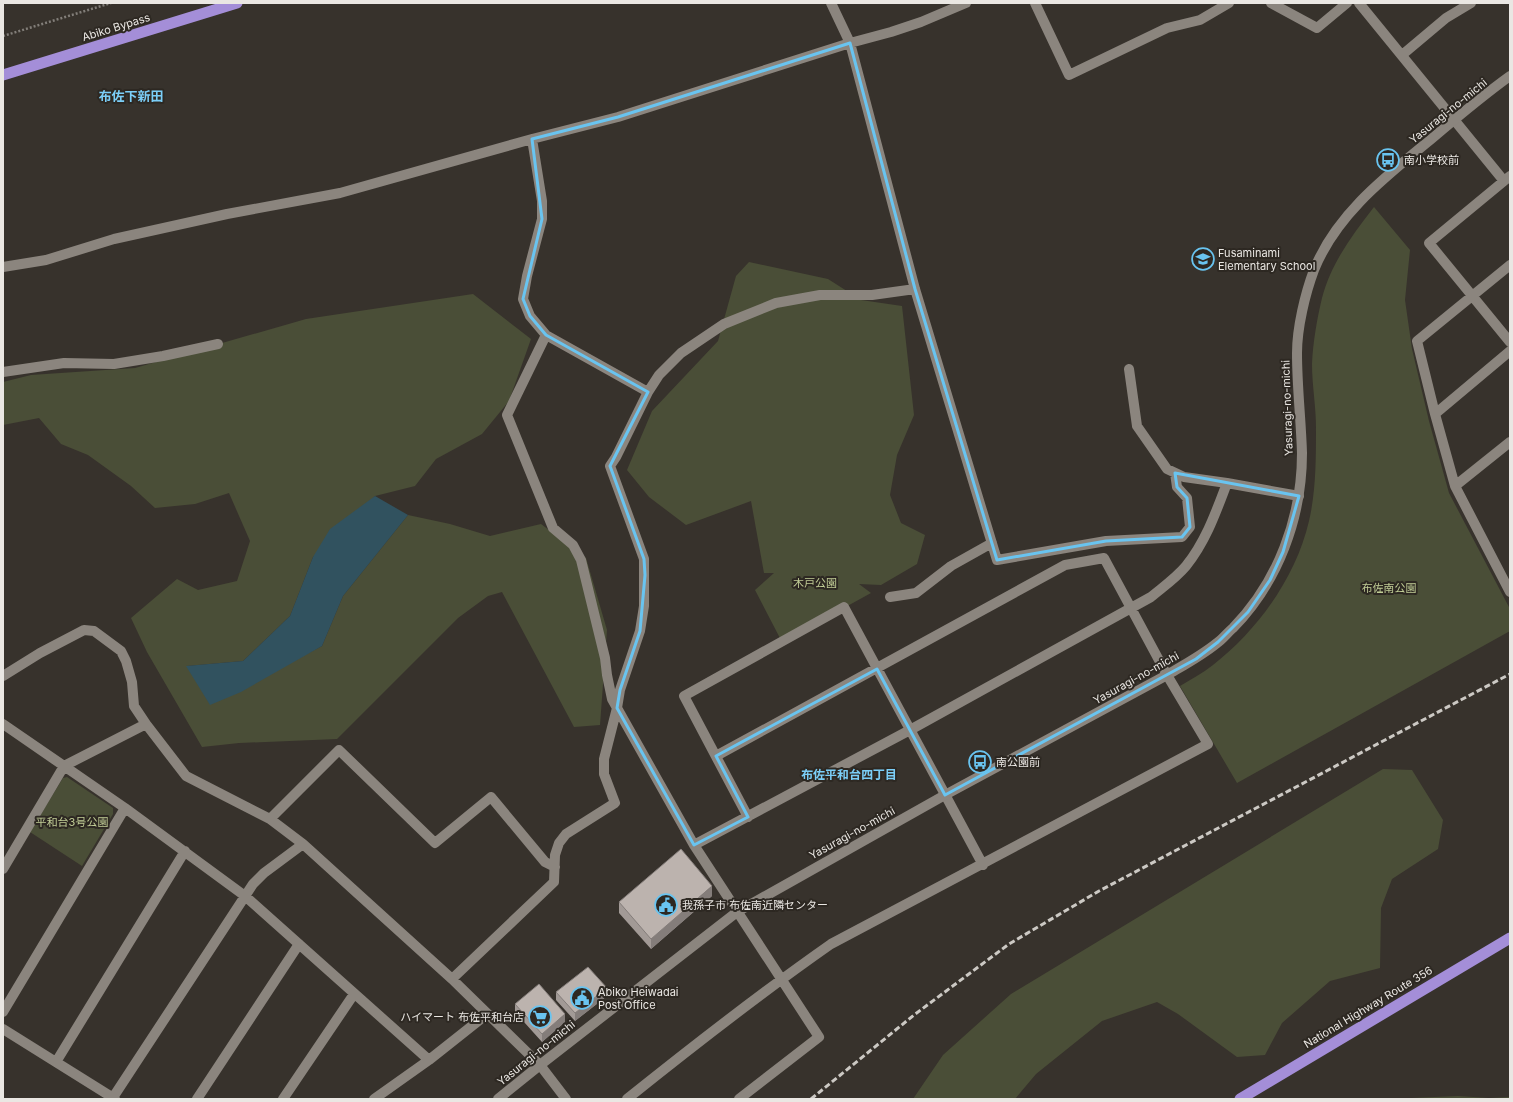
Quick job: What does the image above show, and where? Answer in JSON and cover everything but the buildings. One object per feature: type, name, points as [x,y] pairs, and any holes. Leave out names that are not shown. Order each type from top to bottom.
[{"type":"highway","name":"Abiko Bypass","points":[[3,75],[237,3]]},
{"type":"highway","name":"National Highway Route 356","points":[[1240,1099],[1510,938]]},
{"type":"street","points":[[831,3],[850,43],[915,289],[997,560],[1106,542],[1182,537],[1190,527],[1190,520],[1187,498],[1177,487],[1175,473]]},
{"type":"street","points":[[3,267],[46,260],[114,239],[220,216],[340,193],[618,117],[850,43],[891,32],[921,22],[966,3]]},
{"type":"street","points":[[1035,3],[1069,75],[1167,28],[1200,20],[1229,3]]},
{"type":"street","points":[[1271,3],[1317,28],[1347,3]]},
{"type":"street","points":[[1359,3],[1454,120],[1507,178],[1429,243],[1510,342]]},
{"type":"street","points":[[1402,55],[1446,18],[1470,3]]},
{"type":"street","name":"Yasuragi-no-michi","points":[[498,1099],[737,912],[945,794],[1196,658],[1218,642],[1248,612],[1270,580],[1283,552],[1293,524],[1299,496],[1302,455],[1297,352],[1303,308],[1315,269],[1329,242],[1345,219],[1384,178],[1510,76]]},
{"type":"street","points":[[532,140],[542,201],[542,219],[527,276],[523,299],[530,316],[546,334],[648,392]]},
{"type":"street","points":[[1510,265],[1417,341],[1455,486],[1510,592]]},
{"type":"street","points":[[452,979],[554,882],[555,854],[559,843],[566,834],[615,803],[604,774],[604,759],[620,690],[640,632],[644,606],[644,559],[610,466],[616,457],[648,392],[659,376],[687,349],[724,324],[776,303],[820,295],[872,295],[915,289]]},
{"type":"street","points":[[546,334],[507,415],[553,528],[573,545],[581,560],[605,658],[612,699],[694,845],[819,1037],[739,1099]]},
{"type":"street","points":[[3,372],[64,363],[114,364],[164,356],[218,344]]},
{"type":"street","points":[[1435,414],[1510,351]]},
{"type":"street","points":[[1129,369],[1137,426],[1167,469],[1184,477],[1299,496]]},
{"type":"street","points":[[1455,486],[1507,445],[1510,456]]},
{"type":"street","points":[[694,845],[910,730],[1131,609],[1162,588],[1186,566],[1204,538],[1215,517],[1227,483]]},
{"type":"street","points":[[890,597],[916,593],[951,566],[992,543]]},
{"type":"street","points":[[627,1099],[782,978],[831,944],[1208,744],[1167,675],[1104,558],[1065,565],[716,756]]},
{"type":"street","points":[[748,817],[684,696],[844,607],[982,865]]},
{"type":"street","points":[[3,676],[40,653],[84,630],[94,631],[121,651],[126,661],[132,682],[134,706],[186,776],[270,819],[303,844],[452,979],[540,1065],[566,1099]]},
{"type":"street","points":[[3,724],[125,808],[245,896],[429,1060]]},
{"type":"street","points":[[3,869],[64,766],[146,724]]},
{"type":"street","points":[[270,819],[339,750],[435,843],[491,797],[545,862],[555,868]]},
{"type":"street","points":[[3,1012],[125,808]]},
{"type":"street","points":[[3,1029],[113,1099],[253,884],[264,873],[303,844]]},
{"type":"street","points":[[56,1062],[185,851]]},
{"type":"street","points":[[198,1099],[300,944]]},
{"type":"street","points":[[283,1099],[354,994]]},
{"type":"street","points":[[374,1099],[429,1060],[487,1014]]},
{"type":"path","points":[[3,36],[111,3]]},
{"type":"highlighted area","points":[[850,43],[915,289],[997,560],[1106,541],[1182,537],[1190,527],[1187,498],[1177,487],[1175,473],[1299,496],[1283,552],[1270,580],[1248,612],[1218,642],[1196,659],[945,795],[877,669],[716,756],[748,817],[694,845],[617,708],[620,690],[640,631],[645,575],[644,559],[610,466],[648,392],[546,335],[530,316],[523,299],[542,219],[532,139],[618,117]]},
{"type":"green space","name":"布佐南公園","points":[[1374,207],[1410,250],[1405,300],[1412,349],[1429,421],[1449,493],[1510,609],[1510,631],[1237,783],[1180,686],[1213,665],[1245,636],[1273,601],[1295,562],[1309,521],[1314,487],[1316,428],[1312,364],[1314,339],[1320,306],[1326,285],[1337,261],[1351,238]]},
{"type":"green space","name":"木戸公園","points":[[749,262],[828,279],[861,300],[902,306],[914,415],[897,455],[890,495],[901,523],[925,535],[917,564],[881,585],[859,584],[871,593],[782,642],[755,590],[774,573],[764,573],[751,501],[686,525],[649,497],[627,470],[652,411],[718,341],[736,276]]},
{"type":"green space","points":[[473,294],[531,339],[509,401],[482,434],[436,459],[415,486],[375,496],[313,557],[290,616],[243,661],[187,666],[210,704],[322,646],[343,596],[408,515],[450,524],[490,536],[541,524],[586,558],[607,630],[600,725],[574,727],[502,592],[488,596],[458,618],[337,739],[239,743],[202,747],[147,652],[131,618],[177,579],[198,590],[237,581],[250,541],[229,493],[195,504],[155,508],[131,486],[88,455],[61,444],[39,418],[3,425],[3,382],[31,375],[135,368],[306,319]]},
{"type":"green space","points":[[1383,769],[1412,770],[1443,820],[1438,849],[1392,879],[1381,908],[1380,968],[1330,981],[1282,1023],[1265,1055],[1237,1057],[1178,1014],[1157,1002],[1102,1021],[1036,1074],[1015,1099],[913,1099],[943,1055],[1011,994]]},
{"type":"green space","name":"平和台3号公園","points":[[67,777],[113,808],[113,814],[82,866],[30,832],[63,778]]},
{"type":"green space","points":[[1458,1096],[1489,1098],[1510,1097],[1510,1099],[1409,1099]]},
{"type":"water","points":[[375,496],[408,515],[343,596],[322,646],[241,692],[210,705],[186,666],[243,661],[290,616],[313,557],[330,529]]},
{"type":"railway","points":[[811,1099],[914,1015],[1009,944],[1099,891],[1510,674]]},
{"type":"place","name":"南小学校前","points":[[1388,160]]},
{"type":"place","name":"Fusaminami Elementary School","points":[[1203,259]]},
{"type":"place","name":"南公園前","points":[[980,762]]},
{"type":"place","name":"我孫子市 布佐南近隣センター","points":[[666,905]]},
{"type":"place","name":"Abiko Heiwadai Post Office","points":[[582,998]]},
{"type":"place","name":"ハイマート 布佐平和台店","points":[[540,1017]]},
{"type":"district","name":"布佐下新田","points":[[131,96]]},
{"type":"district","name":"布佐平和台四丁目","points":[[849,775]]}]
